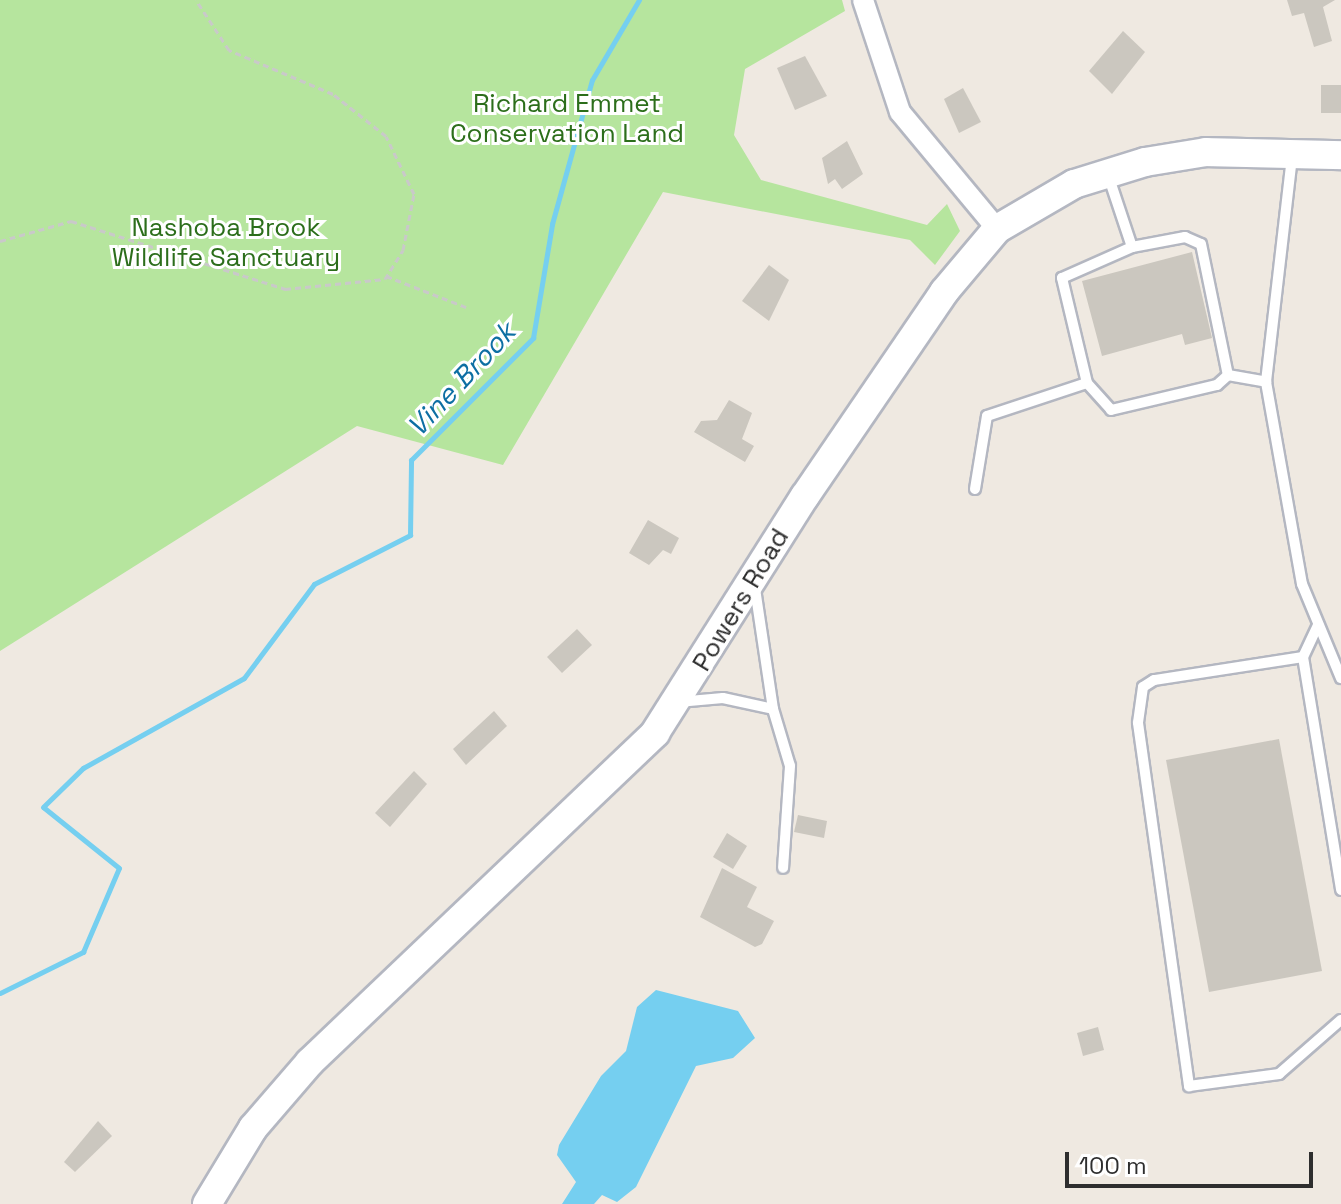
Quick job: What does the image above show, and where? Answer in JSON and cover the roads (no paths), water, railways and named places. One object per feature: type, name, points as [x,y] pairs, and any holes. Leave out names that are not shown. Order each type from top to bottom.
[{"type":"main road","name":"Powers Road","points":[[207,1204],[280,1094],[630,759],[676,702],[754,576],[944,292],[997,229],[1028,206],[1108,173],[1206,152],[1292,157],[1341,155]]},
{"type":"street","points":[[863,0],[900,112],[997,229]]},
{"type":"lane","points":[[1292,157],[1266,382],[1279,485],[1318,625],[1341,678]]},
{"type":"lane","points":[[1108,173],[1132,247]]},
{"type":"lane","points":[[1185,237],[1201,244],[1228,375],[1217,385],[1111,410],[1087,383],[1062,278],[1132,247],[1185,237]]},
{"type":"lane","points":[[1228,375],[1266,382]]},
{"type":"lane","points":[[975,489],[987,416],[1087,383]]},
{"type":"lane","points":[[754,576],[773,709],[790,766],[783,868]]},
{"type":"lane","points":[[1318,625],[1303,657],[1341,890]]},
{"type":"lane","points":[[1303,657],[1154,680],[1143,687],[1138,723],[1189,1086],[1279,1074],[1341,1020]]},
{"type":"lane","points":[[676,702],[723,698],[773,709]]},
{"type":"water","points":[[656,990],[738,1011],[755,1038],[733,1058],[696,1066],[636,1187],[617,1202],[602,1195],[594,1204],[562,1204],[576,1182],[557,1155],[559,1145],[601,1076],[626,1051],[637,1007]]},
{"type":"waterway","name":"Vine Brook","points":[[0,993],[83,952],[119,868],[43,807],[83,768],[244,678],[314,584],[410,535],[411,460],[533,338],[552,224],[592,80],[639,0]]},
{"type":"park label","name":"Richard Emmet Conservation Land","points":[[567,119]]},
{"type":"park label","name":"Nashoba Brook Wildlife Sanctuary","points":[[226,243]]}]
